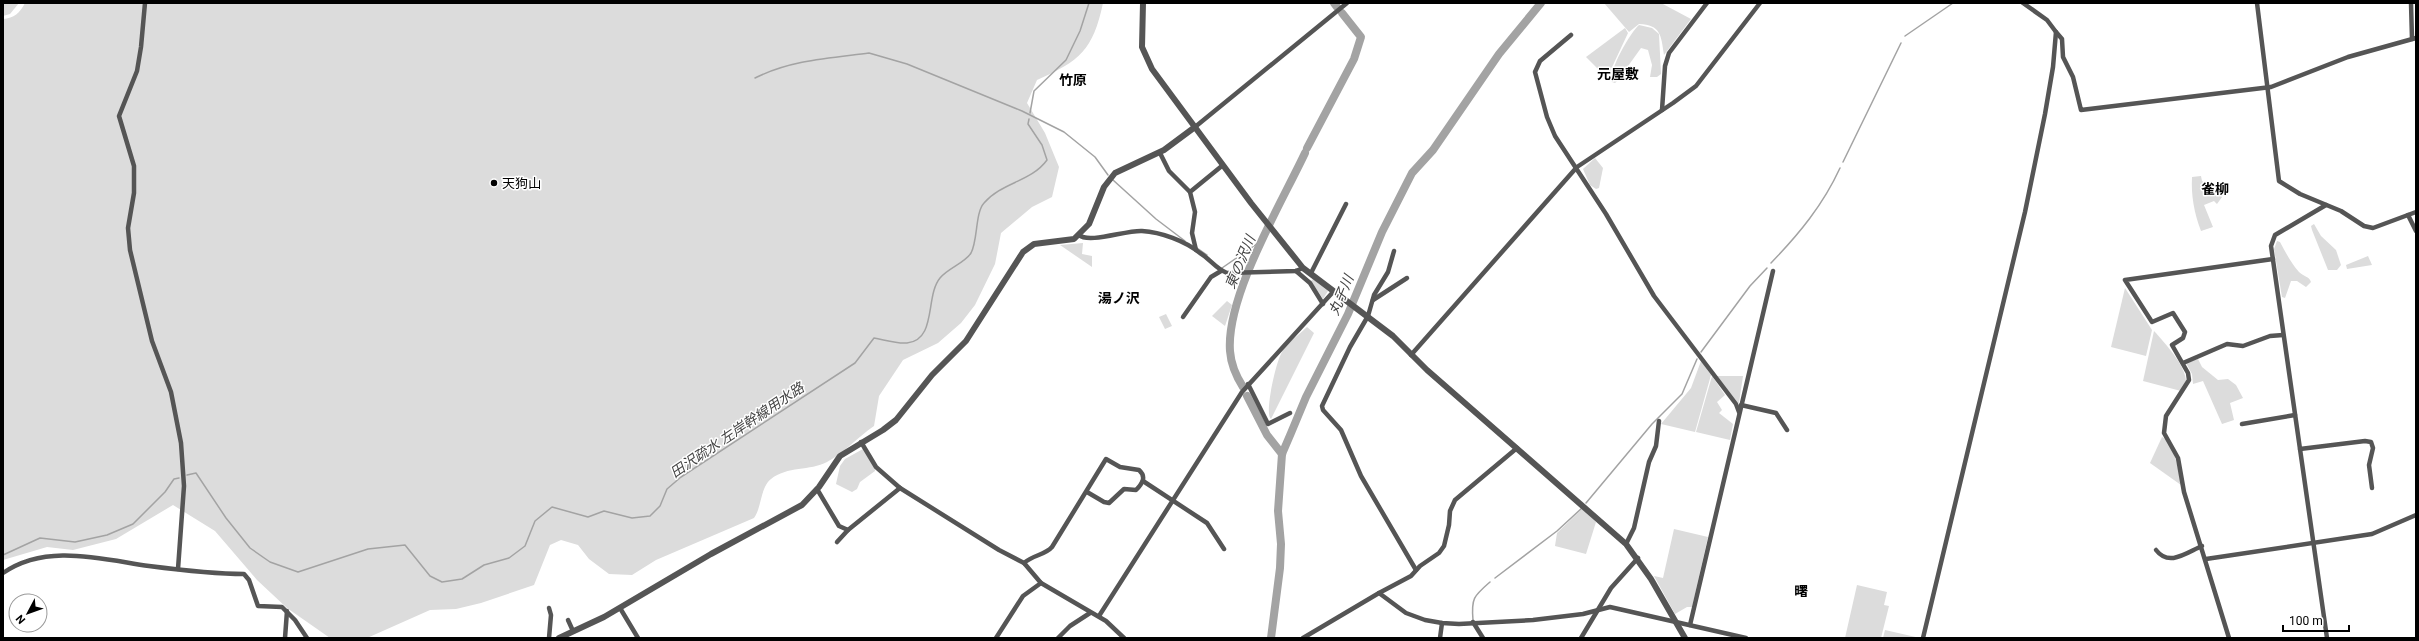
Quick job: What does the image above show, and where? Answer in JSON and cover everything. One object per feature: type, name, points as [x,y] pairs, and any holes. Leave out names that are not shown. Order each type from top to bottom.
[{"type":"street","points":[[145,3],[137,71],[119,116],[134,166],[134,193],[128,228],[130,250],[152,340],[171,392],[181,443],[184,486],[178,569]]},
{"type":"street","points":[[1143,3],[1142,47],[1145,58],[1273,232],[1303,268],[1368,316],[1626,544],[1638,558],[1685,638]]},
{"type":"street","points":[[559,638],[620,608],[711,554],[802,504],[817,489],[840,456],[883,430],[896,420],[932,375],[966,340],[1023,252],[1034,244],[1066,241],[1079,235],[1089,224],[1104,187],[1112,176],[1122,169],[1160,153],[1195,127],[1347,3]]},
{"type":"street","points":[[1662,110],[1665,66],[1669,53],[1707,3]]},
{"type":"street","points":[[1412,355],[1577,168],[1696,86],[1760,3]]},
{"type":"street","points":[[2023,3],[2047,20],[2062,39],[2063,58],[2073,77],[2081,110],[2267,88],[2348,57],[2414,39],[2411,3]]},
{"type":"street","points":[[2257,3],[2279,181],[2341,211],[2360,225],[2373,228],[2416,212]]},
{"type":"street","points":[[1923,638],[2025,212],[2045,114],[2053,67],[2056,32]]},
{"type":"street","points":[[1571,35],[1540,61],[1535,72],[1547,117],[1555,136],[1577,168],[1654,296],[1736,404],[1739,412]]},
{"type":"street","points":[[1160,153],[1169,171],[1190,192],[1195,212],[1192,233],[1196,250]]},
{"type":"street","points":[[1190,192],[1223,165]]},
{"type":"street","points":[[1311,273],[1346,204]]},
{"type":"street","points":[[2326,205],[2275,235],[2272,241],[2283,335],[2327,638]]},
{"type":"street","points":[[2408,215],[2416,231]]},
{"type":"street","points":[[1079,235],[1087,239],[1129,231],[1143,231],[1163,235],[1196,250],[1221,271],[1227,273],[1251,273],[1296,270],[1303,268]]},
{"type":"street","points":[[1394,251],[1388,272],[1376,289],[1368,316],[1350,347],[1322,406],[1323,410],[1341,430],[1361,476],[1416,570]]},
{"type":"street","points":[[2229,638],[2202,546],[2184,492],[2178,458],[2164,433],[2166,416],[2188,384],[2188,373],[2172,345],[2184,336],[2177,317],[2170,314],[2152,322],[2125,280],[2273,259]]},
{"type":"street","points":[[1296,270],[1310,283],[1323,304]]},
{"type":"street","points":[[1183,317],[1211,277],[1221,271]]},
{"type":"street","points":[[1690,625],[1773,271]]},
{"type":"street","points":[[1373,300],[1407,278]]},
{"type":"street","points":[[1099,616],[1248,384],[1335,293]]},
{"type":"street","points":[[2183,363],[2227,344],[2243,346],[2270,336],[2283,335]]},
{"type":"street","points":[[1248,384],[1268,424],[1290,413]]},
{"type":"street","points":[[1741,405],[1776,413],[1787,430]]},
{"type":"street","points":[[2242,424],[2295,415]]},
{"type":"street","points":[[1626,544],[1634,528],[1649,462],[1656,446],[1659,421]]},
{"type":"street","points":[[2300,450],[2365,441],[2371,442],[2373,448],[2369,465],[2372,488]]},
{"type":"street","points":[[861,442],[876,467],[900,488],[999,550],[1024,563],[1041,583],[1090,613],[1099,616],[1115,628],[1124,638]]},
{"type":"street","points":[[1303,638],[1404,580],[1435,557],[1444,546],[1450,511],[1455,500],[1517,448]]},
{"type":"street","points":[[1024,563],[1030,558],[1048,552],[1087,492],[1106,459],[1120,467],[1140,470],[1143,475],[1143,481],[1136,490],[1122,490],[1108,503],[1087,492]]},
{"type":"street","points":[[1143,481],[1207,523],[1224,548]]},
{"type":"street","points":[[837,542],[848,530],[900,488]]},
{"type":"street","points":[[817,489],[839,526],[848,530]]},
{"type":"street","points":[[2206,559],[2372,534],[2416,515]]},
{"type":"street","points":[[2156,550],[2163,558],[2171,559],[2202,546]]},
{"type":"street","points":[[3,573],[28,561],[73,555],[178,569],[244,574],[249,580],[258,606],[282,606],[307,638]]},
{"type":"street","points":[[1581,638],[1611,588],[1638,558]]},
{"type":"street","points":[[996,638],[1023,596],[1041,583]]},
{"type":"street","points":[[1379,593],[1406,613],[1425,620],[1442,623],[1459,624],[1473,622],[1533,620],[1618,608],[1746,638]]},
{"type":"street","points":[[549,608],[551,615],[549,638]]},
{"type":"street","points":[[620,608],[638,638]]},
{"type":"street","points":[[285,638],[287,611]]},
{"type":"street","points":[[1058,638],[1070,626],[1090,613]]},
{"type":"street","points":[[568,620],[573,632]]},
{"type":"street","points":[[1473,622],[1484,638]]},
{"type":"street","points":[[1440,638],[1442,623]]},
{"type":"shaded area","points":[[3,3],[19,3],[10,14],[3,16]]},
{"type":"shaded area","points":[[25,3],[1103,3],[1095,32],[1089,43],[1074,60],[1064,67],[1037,80],[1027,103],[1045,133],[1059,167],[1052,197],[1032,207],[1001,233],[995,264],[975,305],[961,323],[938,343],[903,360],[879,396],[874,426],[827,462],[813,467],[784,472],[771,479],[765,487],[757,514],[754,518],[656,560],[632,575],[609,574],[589,559],[578,545],[561,540],[550,545],[534,585],[481,603],[456,609],[430,610],[367,638],[330,638],[287,608],[257,580],[215,531],[173,505],[116,539],[73,550],[47,547],[3,560],[3,19],[16,14],[21,10]]},
{"type":"shaded area","points":[[1604,3],[1661,3],[1691,19],[1664,55],[1661,37],[1656,29],[1652,26],[1639,24],[1629,32]]},
{"type":"shaded area","points":[[1639,25],[1652,28],[1659,34],[1661,74],[1657,77],[1650,77],[1652,65],[1648,50],[1641,48],[1618,80],[1615,83],[1612,82],[1613,70],[1616,61],[1625,44]]},
{"type":"shaded area","points":[[1625,28],[1628,33],[1607,78],[1586,57]]},
{"type":"shaded area","points":[[1595,158],[1603,168],[1599,188],[1596,189],[1590,185],[1583,169]]},
{"type":"shaded area","points":[[2201,176],[2202,181],[2222,197],[2217,204],[2214,201],[2204,205],[2213,227],[2201,231],[2196,218],[2192,190],[2192,177]]},
{"type":"shaded area","points":[[2314,224],[2321,236],[2336,250],[2341,265],[2337,270],[2328,270],[2312,230],[2311,226]]},
{"type":"shaded area","points":[[2277,241],[2280,242],[2296,269],[2311,282],[2306,287],[2297,281],[2291,281],[2285,298],[2282,297],[2274,249]]},
{"type":"shaded area","points":[[1083,243],[1082,254],[1092,256],[1092,267],[1060,245]]},
{"type":"shaded area","points":[[2368,256],[2372,265],[2347,269],[2346,265]]},
{"type":"shaded area","points":[[1313,279],[1328,291],[1323,299],[1311,281]]},
{"type":"shaded area","points":[[2125,288],[2152,330],[2146,356],[2111,347]]},
{"type":"shaded area","points":[[1227,301],[1232,305],[1225,326],[1212,316]]},
{"type":"shaded area","points":[[1166,314],[1172,326],[1165,329],[1159,317]]},
{"type":"shaded area","points":[[1307,327],[1314,333],[1271,419],[1269,415],[1270,399],[1279,359],[1283,350]]},
{"type":"shaded area","points":[[2154,331],[2174,354],[2182,368],[2186,381],[2181,391],[2143,381]]},
{"type":"shaded area","points":[[2198,359],[2202,367],[2218,380],[2228,379],[2236,385],[2243,398],[2230,403],[2234,420],[2222,424],[2203,381],[2193,384],[2192,374],[2186,363]]},
{"type":"shaded area","points":[[1701,361],[1711,375],[1695,432],[1661,424],[1691,388]]},
{"type":"shaded area","points":[[1712,376],[1725,395],[1717,402],[1722,410],[1719,413],[1733,424],[1730,440],[1696,432]]},
{"type":"shaded area","points":[[1717,376],[1743,376],[1739,403],[1738,403]]},
{"type":"shaded area","points":[[2162,437],[2170,445],[2173,451],[2181,485],[2150,463]]},
{"type":"shaded area","points":[[863,449],[871,455],[874,460],[875,471],[860,482],[857,489],[852,492],[836,484],[840,466],[845,459]]},
{"type":"shaded area","points":[[1582,509],[1596,522],[1586,554],[1555,546],[1557,533]]},
{"type":"shaded area","points":[[1674,529],[1708,537],[1692,607],[1687,607],[1675,614],[1654,576],[1663,578]]},
{"type":"shaded area","points":[[1857,585],[1887,592],[1884,605],[1889,606],[1881,638],[1845,638]]},
{"type":"shaded area","points":[[1885,630],[1920,638],[1883,638]]},
{"type":"waterway","name":"田沢疏水 左岸幹線用水路","points":[[1030,113],[1034,91],[1066,60],[1080,31],[1089,3]]},
{"type":"waterway","name":"東の沢川","points":[[1334,3],[1337,7]]},
{"type":"waterway","name":"丸子川","points":[[1271,638],[1280,568],[1281,544],[1278,511],[1282,454],[1306,397],[1348,314],[1382,232],[1412,173],[1433,150],[1499,54],[1541,3]]},
{"type":"waterway","points":[[1905,36],[1953,3]]},
{"type":"waterway","name":"東の沢川","points":[[1307,148],[1354,59],[1361,37],[1342,13]]},
{"type":"waterway","points":[[1843,162],[1901,43]]},
{"type":"waterway","points":[[755,78],[797,63],[869,53],[907,64],[1022,111],[1064,132],[1095,157],[1108,175]]},
{"type":"waterway","name":"田沢疏水 左岸幹線用水路","points":[[187,475],[196,473],[226,518],[250,548],[270,562],[298,572],[368,549],[405,545],[430,576],[442,582],[462,579],[484,565],[509,558],[525,546],[535,521],[552,507],[588,517],[604,511],[632,518],[650,516],[660,506],[667,489],[681,477],[855,363],[874,338],[907,343],[916,340],[923,334],[927,326],[933,295],[940,278],[947,271],[965,260],[971,253],[975,241],[981,207],[991,196],[1033,173],[1047,160],[1042,145],[1028,124],[1029,119]]},
{"type":"waterway","name":"東の沢川","points":[[1243,387],[1234,370],[1230,351],[1231,329],[1237,304],[1257,250],[1305,153]]},
{"type":"waterway","points":[[1771,263],[1818,207],[1840,168]]},
{"type":"waterway","points":[[1113,180],[1156,219],[1185,241]]},
{"type":"waterway","points":[[1222,268],[1264,239]]},
{"type":"waterway","points":[[1197,248],[1207,255]]},
{"type":"waterway","points":[[1701,352],[1750,286],[1767,268]]},
{"type":"waterway","points":[[1586,503],[1652,424],[1682,394],[1697,359]]},
{"type":"waterway","name":"東の沢川","points":[[1247,396],[1267,435],[1282,454]]},
{"type":"waterway","name":"田沢疏水 左岸幹線用水路","points":[[3,555],[40,538],[75,542],[107,535],[133,524],[165,492],[174,479],[179,478]]},
{"type":"waterway","points":[[1495,578],[1557,531],[1582,508]]},
{"type":"waterway","points":[[1473,620],[1473,602],[1477,594],[1490,582]]},
{"type":"place","name":"天狗山","points":[[494,183]]},
{"type":"district","name":"元屋敷","points":[[1618,74]]},
{"type":"district","name":"竹原","points":[[1073,80]]},
{"type":"district","name":"雀柳","points":[[2215,189]]},
{"type":"district","name":"湯ノ沢","points":[[1119,298]]},
{"type":"district","name":"曙","points":[[1801,591]]}]
